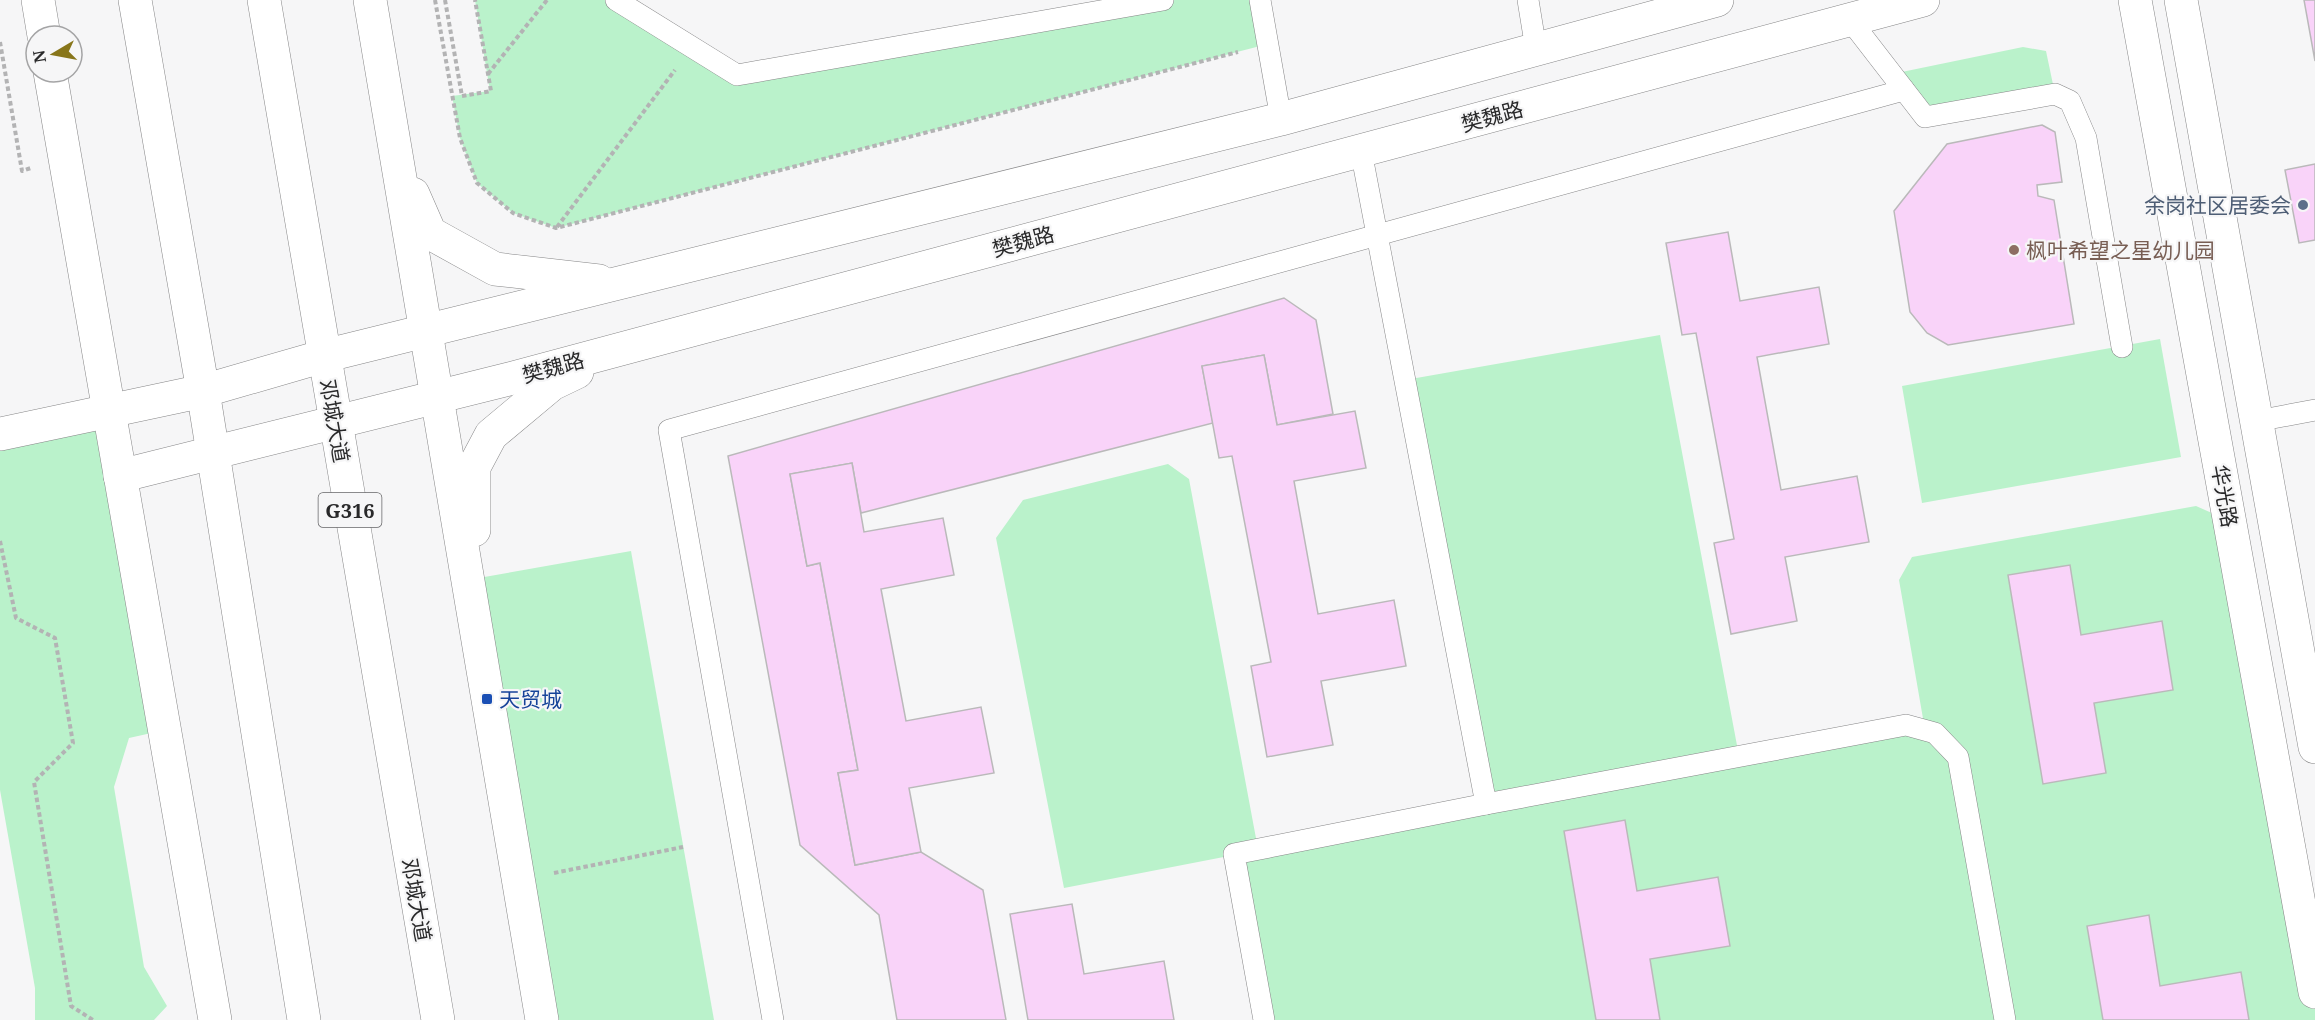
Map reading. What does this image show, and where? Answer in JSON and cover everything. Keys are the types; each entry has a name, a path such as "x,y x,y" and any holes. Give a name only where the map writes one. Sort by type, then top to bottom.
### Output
{"main road":[{"path":"38,0 42,24"},
{"path":"135,0 202,391 304,1020"},
{"name":"邓城大道","path":"264,0 438,1020"},
{"path":"370,0 542,1020"},
{"path":"0,434 202,391 324,356 1281,120 1717,0"},
{"name":"樊魏路","path":"120,476 627,348 1923,0"},
{"path":"2181,0 2315,747"},
{"name":"华光路","path":"2132,5 2315,992"},
{"path":"52,84 215,1020"},
{"path":"395,155 430,233 495,269 621,284"},
{"path":"473,616 474,467 491,435 552,384 627,348"}],"lane":[{"path":"616,0 737,75 1163,0"},
{"path":"1260,0 1281,120"},
{"path":"1528,0 1536,48"},
{"path":"1850,20 1925,117 2055,94 2070,101 2086,138 2122,347"},
{"path":"774,1020 669,430 1904,90"},
{"path":"1361,151 1486,804"},
{"path":"2257,421 2315,410"},
{"path":"1264,1020 1234,854 1906,725 1935,733 1958,757 2005,1020"}],"path":[{"path":"435,0 460,138 477,183 513,213 556,228 1268,44"},
{"path":"445,0 462,96 490,91 475,0"},
{"path":"488,74 547,0"},
{"path":"556,228 692,47"},
{"path":"0,541 16,618 55,638 73,743 34,782 71,1006 93,1020"},
{"path":"518,880 684,847"}],"green space":[{"path":"475,0 616,0 737,75 1163,0 1260,0 1268,44 556,228 513,213 477,183 460,138 452,96 490,91"},
{"path":"2023,47 2046,51 2055,94 1925,117 1892,74"},
{"path":"1660,335 1739,756 1925,730 1899,580 1912,557 2196,506 2230,521 2315,992 2315,1020 1264,1020 1234,855 1064,888 996,538 1023,500 1168,464 1189,479 1258,849 1486,804 1405,380"},
{"path":"2160,339 2181,457 1922,503 1902,386"},
{"path":"109,411 165,730 129,738 114,787 144,967 167,1006 154,1020 35,1020 35,988 0,790 0,434"},
{"path":"631,551 714,1020 542,1020 473,579"}],"building":[{"path":"2304,0 2315,0 2315,61"},
{"path":"2042,125 2055,132 2062,182 2037,185 2038,196 2054,200 2074,324 1948,345 1927,333 1910,312 1894,211 1947,144"},
{"name":"余岗社区居委会","path":"2315,164 2315,240 2299,243 2285,170"},
{"path":"1728,232 1740,301 1819,287 1829,344 1757,357 1781,490 1857,476 1869,542 1785,557 1797,621 1731,634 1714,543 1734,539 1696,333 1682,335 1666,243"},
{"path":"1284,298 1316,320 1333,414 1277,425 1264,355 1202,366 1213,423 861,513 852,463 790,474 807,566 820,563 858,770 838,773 855,865 921,852 983,890 1006,1020 897,1020 879,915 800,845 728,456"},
{"path":"1264,355 1277,425 1355,411 1366,468 1294,481 1318,614 1394,600 1406,666 1321,681 1333,745 1267,757 1251,666 1271,662 1232,456 1219,458 1202,366"},
{"path":"852,463 864,532 943,518 954,575 881,589 906,721 981,707 994,773 909,788 921,852 855,865 838,773 858,770 820,563 807,566 790,474"},
{"path":"2070,565 2081,635 2162,621 2173,690 2094,703 2106,773 2043,784 2008,575"},
{"path":"1625,820 1637,891 1718,877 1730,946 1650,959 1660,1020 1596,1020 1564,831"},
{"path":"1072,904 1084,974 1164,961 1174,1020 1028,1020 1010,914"},
{"path":"2149,915 2160,986 2241,972 2249,1020 2103,1020 2087,926"}],"place":[{"name":"余岗社区居委会","path":"2303,205"},
{"name":"枫叶希望之星幼儿园","path":"2014,250"},
{"name":"天贸城","path":"487,699"}]}
